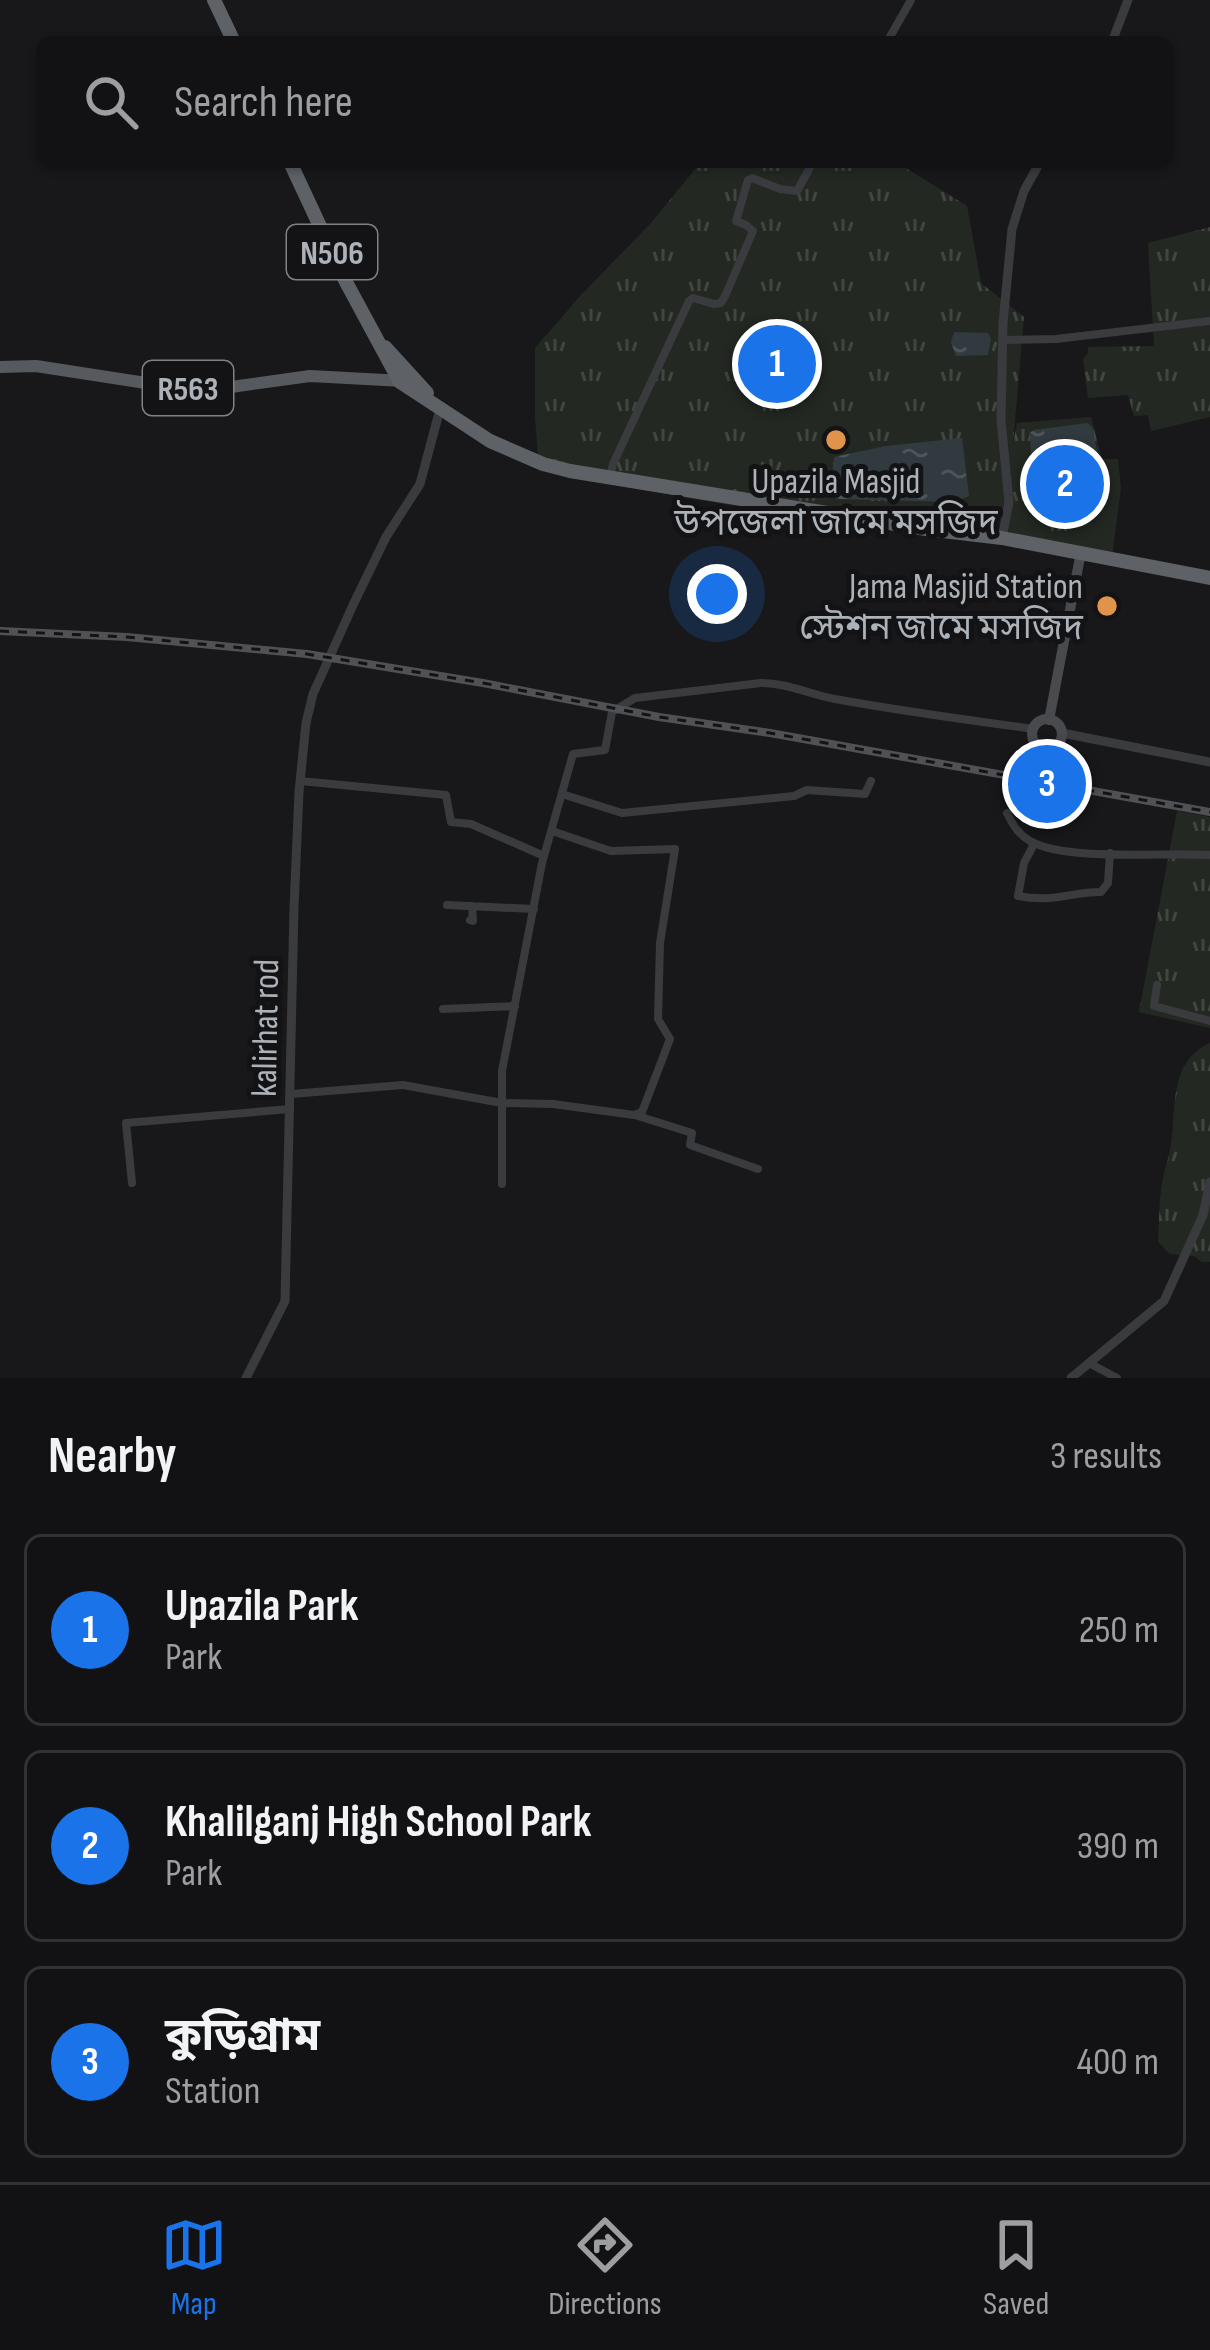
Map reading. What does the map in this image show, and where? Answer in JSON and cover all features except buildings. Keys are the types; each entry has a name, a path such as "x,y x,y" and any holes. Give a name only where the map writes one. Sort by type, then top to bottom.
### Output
{"highway":[{"path":"214,0 231,36"},
{"name":"N506","path":"293,168 346,282 402,374"},
{"path":"402,374 440,409 490,441 556,467 926,530 1001,538 1210,578"}],"main road":[{"name":"R563","path":"0,367 36,366 178,388 224,388 310,376 376,380 402,374"},
{"path":"1049,720 1081,552"},
{"path":"1049,720 1058,724 1062,733 1057,746 1043,748 1035,743 1034,729 1049,720"}],"street":[{"path":"890,36 911,0"},
{"path":"1114,36 1128,0"},
{"path":"610,477 689,301 722,303 752,231 736,220 748,180 797,191 810,168"},
{"path":"1001,538 1009,502 1000,420 1012,229 1037,168"},
{"path":"1004,340 1210,321"},
{"name":"kalirhat rod","path":"246,1378 285,1301 293,908 306,723 322,673 386,537 420,484 440,409"},
{"path":"502,1184 502,1071 544,856 573,754 605,750 612,712 635,698 781,683 830,698 1034,729"},
{"path":"1062,733 1210,762"},
{"path":"300,781 446,795 451,822 471,824 544,856"},
{"path":"562,794 622,813 794,796 807,790 865,794 871,782"},
{"path":"1006,813 1017,832 1034,844 1078,853 1210,855"},
{"path":"552,831 611,851 675,849 660,943 658,1019 670,1039 642,1112 634,1115"},
{"path":"1034,844 1024,862 1018,896 1031,899 1101,892 1108,883 1110,853"},
{"path":"447,905 533,909"},
{"path":"470,920 472,906"},
{"path":"1157,985 1154,1006 1210,1021"},
{"path":"442,1009 515,1006"},
{"path":"291,1094 403,1084 502,1102 634,1115 692,1133 690,1145 758,1169"},
{"path":"132,1183 126,1123 290,1109"},
{"path":"1071,1378 1164,1301 1204,1215 1210,1182"},
{"path":"1089,1363 1117,1378"}],"green space":[{"path":"696,168 906,168 967,206 981,283 1024,317 1013,443 1017,423 1091,417 1102,459 1118,459 1121,488 1112,557 1008,543 1009,491 994,542 766,511 539,469 535,348"},
{"path":"1210,227 1210,417 1151,431 1148,415 1134,416 1128,395 1088,398 1083,359 1088,347 1154,346 1148,243"},
{"path":"1177,811 1210,817 1210,1028 1139,1012"},
{"path":"1210,1043 1210,1262 1202,1262 1194,1256 1170,1254 1158,1242 1177,1087 1187,1062"}],"water":[{"path":"954,332 988,333 988,355 956,356 951,342"},
{"path":"1087,423 1099,459 1055,463 1031,456 1030,433 1034,430"},
{"path":"962,438 969,496 955,502 836,499 834,457"}],"railway":[{"path":"0,631 307,654 1210,812"}],"place":[{"name":"Upazila Park","path":"777,364"},
{"name":"Upazila Masjid উপজেলা জামে মসজিদ","path":"836,440"},
{"name":"Khalilganj High School Park","path":"1065,484"},
{"name":"Jama Masjid Station স্টেশন জামে মসজিদ","path":"1107,606"},
{"name":"কুড়িগ্রাম","path":"1047,784"}]}
